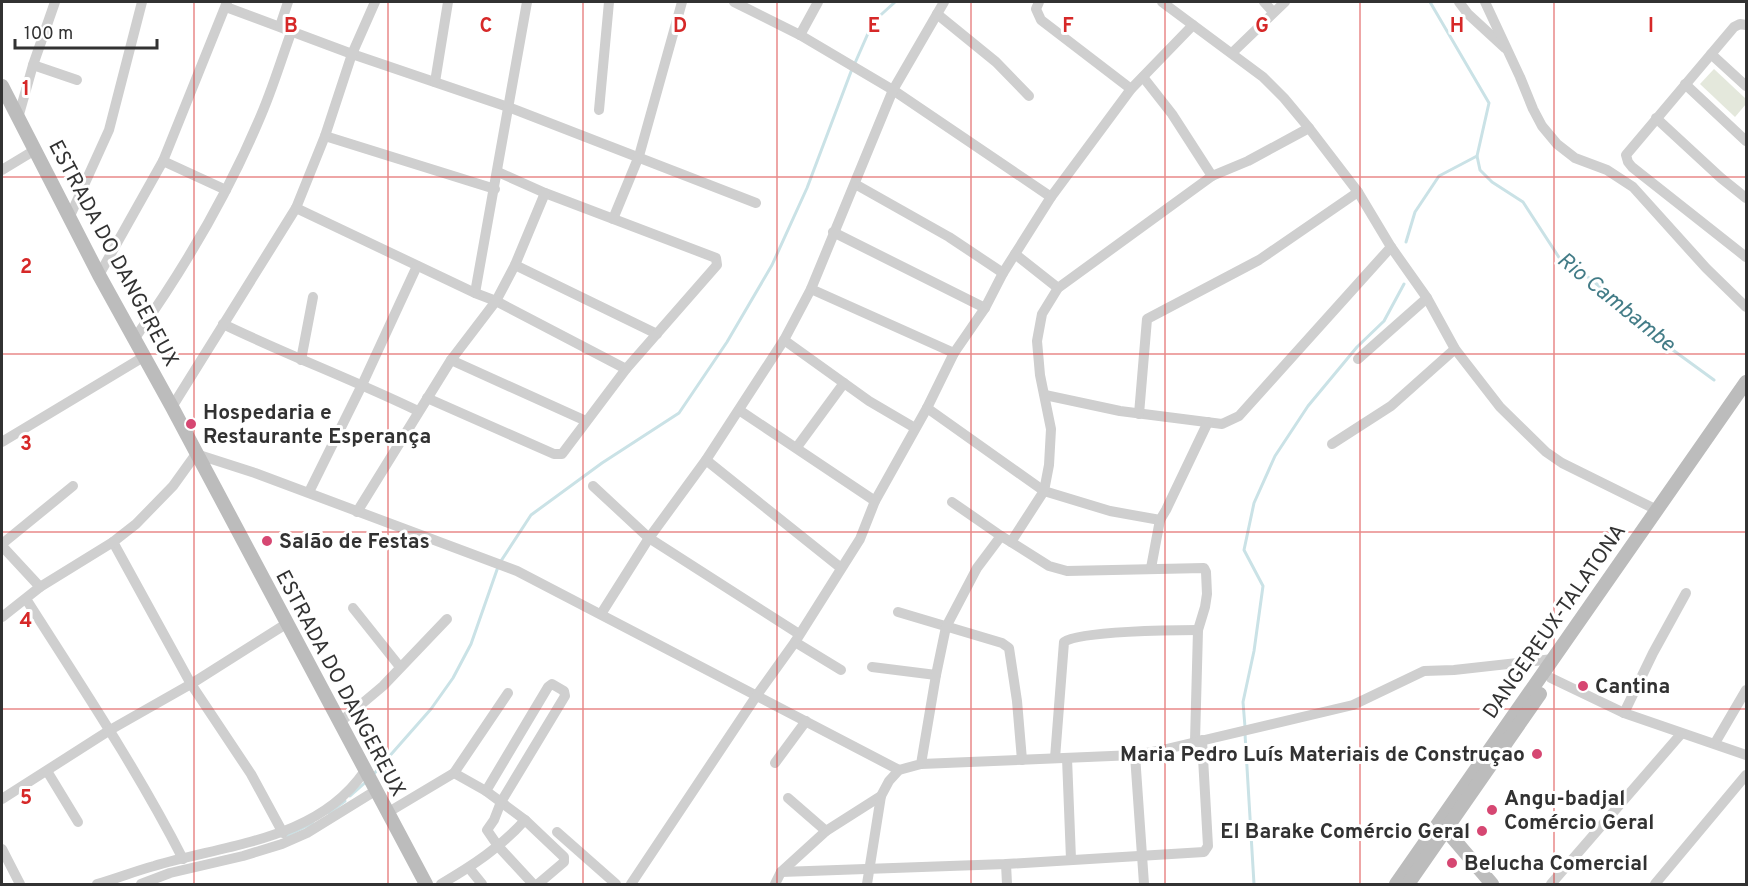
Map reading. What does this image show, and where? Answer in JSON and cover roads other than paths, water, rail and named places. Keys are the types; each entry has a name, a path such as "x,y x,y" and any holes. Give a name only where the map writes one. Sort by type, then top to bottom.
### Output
{"main road":[{"name":"ESTRADA DO DANGEREUX","path":"3,92 426,885"},
{"name":"DANGEREUX-TALATONA","path":"1408,885 1721,425 1746,381"},
{"name":"DANGEREUX-TALATONA","path":"1396,885 1657,510 1721,425 1746,397"},
{"path":"1446,830 1492,885"}],"street":[{"path":"18,118 33,65 55,2"},
{"path":"70,216 109,130 142,2"},
{"path":"280,26 288,2"},
{"path":"172,407 296,208 325,136 352,54 375,2"},
{"path":"435,82 448,2"},
{"path":"475,293 527,2"},
{"path":"599,110 609,2"},
{"path":"613,219 639,156 682,2"},
{"path":"734,2 800,35 893,90 1051,197"},
{"path":"800,35 818,2"},
{"path":"601,614 649,538 706,460 784,340 811,289 893,90 944,2"},
{"path":"1039,2 1036,9 1041,20 1131,89"},
{"path":"1162,2 1263,77 1309,128 1358,192 1391,247 1427,298 1455,349 1500,407 1546,452 1562,463 1657,510"},
{"path":"1263,2 1273,12"},
{"path":"1232,53 1285,2"},
{"path":"1459,2 1493,39 1508,49"},
{"path":"1485,2 1533,109 1542,126 1557,144 1575,158 1607,170 1633,188 1706,268 1746,307"},
{"path":"99,275 163,161 227,4 352,54 508,107 639,156 756,203"},
{"path":"937,14 996,62 1029,96"},
{"path":"1746,25 1740,24 1734,27 1626,155 1628,162 1746,257"},
{"path":"632,885 797,638 860,539 875,501 927,408 954,353 985,308 1003,273 1051,197 1131,89 1192,25"},
{"path":"135,338 196,247 226,190 260,119 292,30"},
{"path":"1711,54 1746,86"},
{"path":"33,65 77,80"},
{"path":"1143,77 1172,114 1212,176"},
{"path":"1685,84 1746,141"},
{"path":"1656,118 1746,198"},
{"path":"921,764 946,627 977,568 1006,539 1044,491 1049,465 1051,429 1037,341 1042,314 1058,288 1212,176 1248,161 1309,128"},
{"path":"325,136 495,189"},
{"path":"2,170 35,150"},
{"path":"163,161 226,190"},
{"path":"427,398 558,456 562,454 626,369 717,265 716,258 545,193 498,172"},
{"path":"855,184 949,237 1003,273"},
{"path":"1139,414 1148,319 1259,260 1358,192"},
{"path":"357,512 451,360 496,301 515,265 545,193"},
{"path":"296,208 496,301 626,369"},
{"path":"833,232 985,308"},
{"path":"1045,395 1139,414 1222,424 1239,416 1391,247"},
{"path":"1015,254 1058,288"},
{"path":"515,265 657,334"},
{"path":"309,492 417,266"},
{"path":"811,289 954,353"},
{"path":"301,360 313,297"},
{"path":"1358,359 1427,298"},
{"path":"223,324 418,411"},
{"path":"784,340 869,401 915,428"},
{"path":"1332,444 1391,406 1455,349"},
{"path":"2,442 145,356"},
{"path":"451,360 586,422"},
{"path":"797,447 844,383"},
{"path":"927,408 1044,491 1110,511 1160,520"},
{"path":"739,410 875,501"},
{"path":"1151,568 1160,520 1167,510 1208,422"},
{"path":"2,617 40,587 113,542 136,524 173,486 196,454 309,492 518,571 899,770"},
{"path":"706,460 841,568"},
{"path":"40,587 2,545 73,486"},
{"path":"593,486 649,538 841,670"},
{"path":"781,872 1006,864 1207,850 1198,741 1198,630 1205,607 1206,572 1204,568 1067,571 1049,566 952,502"},
{"path":"113,542 190,684 250,774 284,833"},
{"path":"1624,713 1686,593"},
{"path":"26,599 110,730 161,817 183,860"},
{"path":"353,608 400,667"},
{"path":"898,612 1002,643 1009,648 1017,701 1022,760"},
{"path":"339,723 375,693 447,619"},
{"path":"2,799 110,730 190,684 286,624"},
{"path":"1055,758 1064,642 1074,637 1096,635 1198,630"},
{"path":"867,885 881,796 889,781 899,770 921,764 1134,755 1353,705 1424,671 1553,659"},
{"path":"872,667 936,675"},
{"path":"1551,678 1624,713 1746,755"},
{"path":"486,791 548,687 552,684 564,691 565,696 501,802 487,830 498,846 533,885"},
{"path":"1715,743 1746,690"},
{"path":"387,813 454,773 508,693"},
{"path":"775,763 806,721"},
{"path":"1551,885 1681,734"},
{"path":"1134,755 1143,885"},
{"path":"1067,758 1071,859"},
{"path":"47,771 78,822"},
{"path":"454,773 486,791 525,820 564,857 564,862 538,885"},
{"path":"1654,885 1746,775"},
{"path":"97,885 154,866 284,833 336,803 352,789 369,780"},
{"path":"141,885 169,879 282,844 307,833 369,780"},
{"path":"775,885 781,872 826,831 881,796"},
{"path":"788,798 826,831"},
{"path":"441,885 498,846 525,820"},
{"path":"557,832 616,885"},
{"path":"2,849 20,885"},
{"path":"1006,864 1007,885"},
{"path":"469,868 482,885"}],"waterway":[{"path":"855,63 873,22 895,2"},
{"name":"Rio Cambambe","path":"1430,2 1489,103 1477,156 1480,170 1492,182 1523,202 1562,262 1591,279 1666,345 1714,380"},
{"path":"372,776 431,709 453,678 471,644 499,564 531,515 602,463 679,413 727,342 772,265 807,188 852,69"},
{"path":"1406,242 1415,212 1439,176 1477,156"},
{"path":"1245,727 1243,702 1254,651 1263,586 1244,550 1254,503 1275,456 1308,406 1357,347 1384,321 1404,284"},
{"path":"1245,734 1254,884"},
{"path":"350,796 367,781"},
{"path":"329,813 345,801"},
{"path":"284,837 313,823"}],"place":[{"name":"Hospedaria e Restaurante Esperança","path":"191,424"},
{"name":"Salão de Festas","path":"267,541"},
{"name":"Cantina","path":"1583,686"},
{"name":"Maria Pedro Luís Materiais de Construçao","path":"1537,754"},
{"name":"Angu-badjal Comércio Geral","path":"1492,810"},
{"name":"El Barake Comércio Geral","path":"1482,831"},
{"name":"Belucha Comercial","path":"1452,863"}]}
